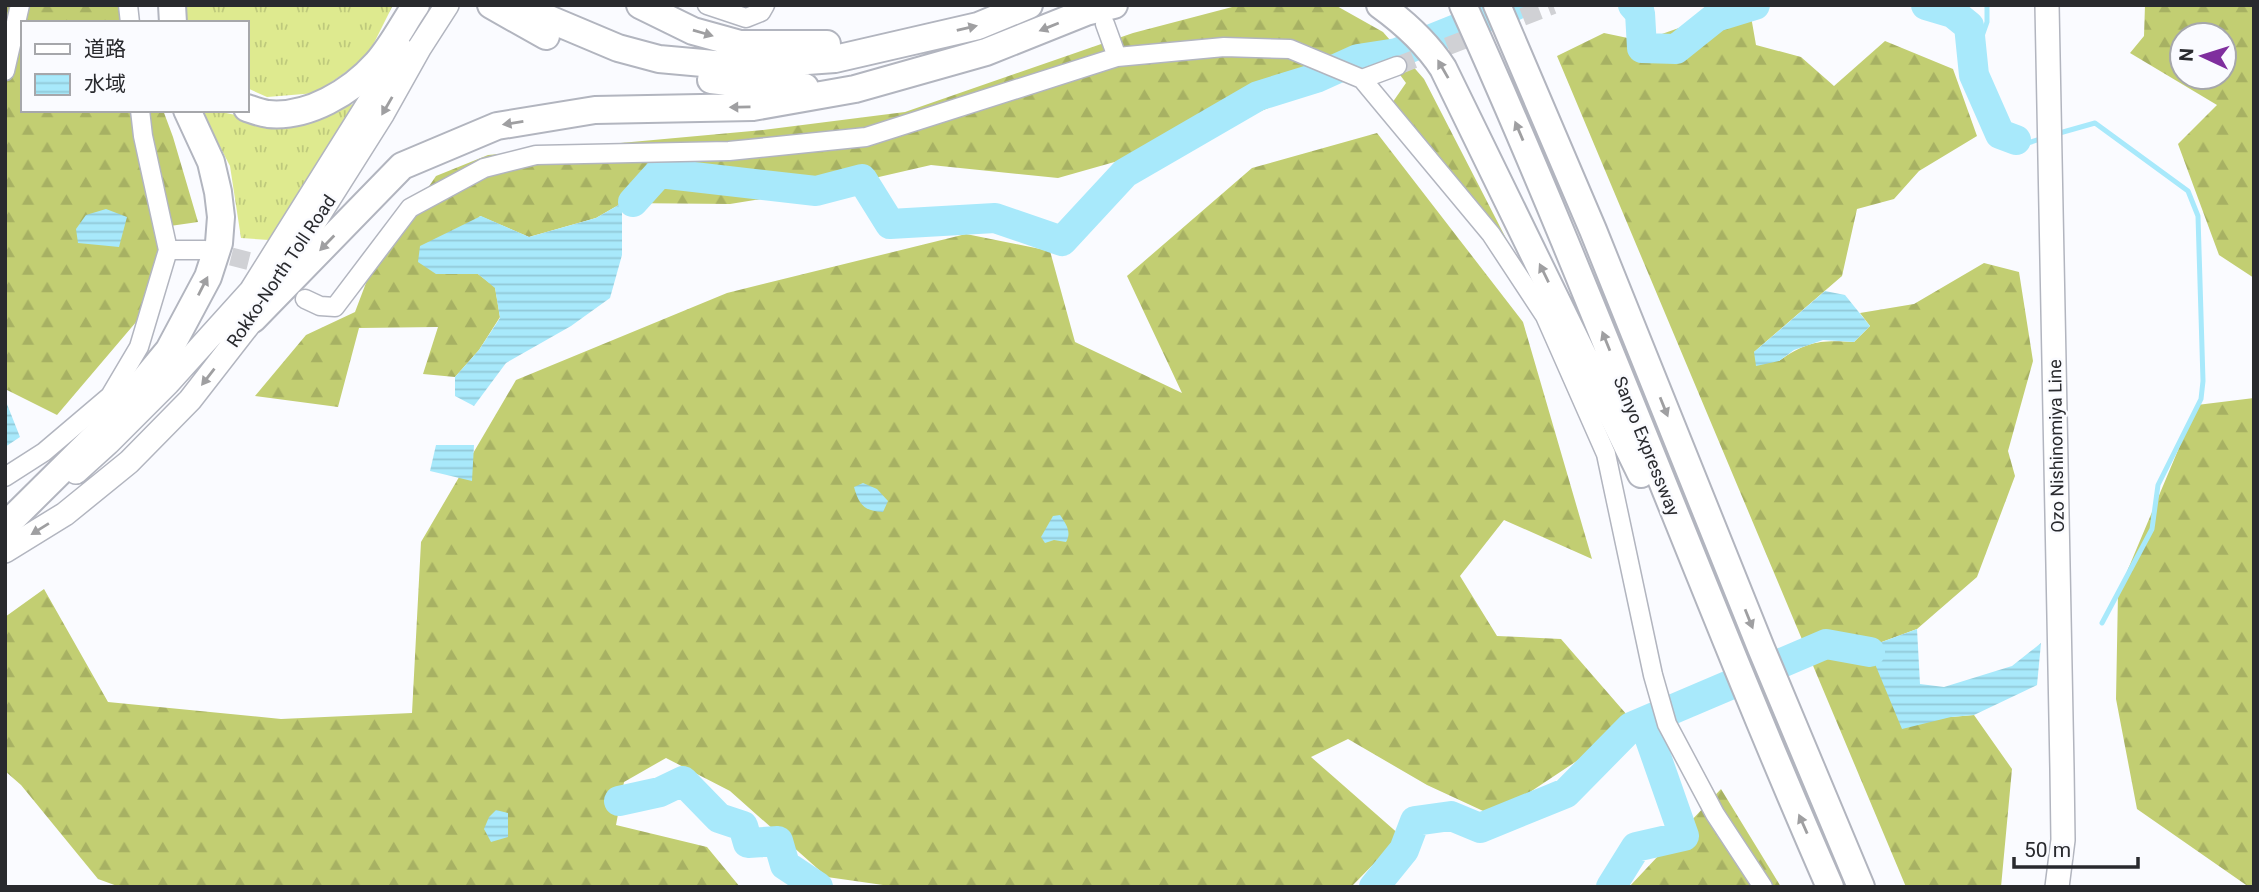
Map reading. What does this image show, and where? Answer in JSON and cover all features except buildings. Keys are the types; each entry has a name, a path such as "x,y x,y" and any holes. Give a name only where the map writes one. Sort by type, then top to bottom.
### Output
{"highway":[{"path":"248,108 268,114 296,111 324,103 348,89 377,63 416,5"},
{"path":"491,5 568,46 664,75 755,85 855,89"},
{"path":"527,5 542,16 618,48 659,59 736,66 835,59 978,26 1029,5"},
{"path":"640,5 693,31 740,44 903,43"},
{"path":"1380,5 1430,48 1443,68 1631,452 1762,732"},
{"name":"Sanyo Expressway","path":"1463,5 1560,230 1762,732 1830,887"},
{"name":"Sanyo Expressway","path":"1496,5 1593,230 1761,648 1861,887"},
{"path":"1516,5 1593,230"},
{"path":"253,319 402,166 497,126 595,110 753,107 855,89 986,52 1101,12"},
{"path":"5,527 108,424 169,350 208,277 219,243 221,217 218,192 211,162 188,112"}],"main road":[{"name":"Rokko-North Toll Road","path":"5,527 54,492 108,443 168,383 251,291 429,5"},
{"name":"Rokko-North Toll Road","path":"5,551 65,514 129,462 190,400 253,319 383,113 447,5"},
{"name":"Ozo Nishinomiya Line","path":"2047,5 2063,781 2063,840 2057,887"}],"street":[{"path":"5,71 20,5"},
{"path":"707,5 746,18 761,12 765,5"},
{"path":"1101,12 1117,57"},
{"path":"305,299 320,306 335,307 410,208 484,168 536,155 729,151 866,137 1117,57 1223,47 1290,49 1362,79 1491,234 1545,316 1606,454 1653,675 1667,724 1715,814 1763,887"},
{"path":"1362,79 1397,66"},
{"path":"5,478 44,452 110,396 139,347 168,250 140,112"},
{"path":"168,250 205,250"}],"green space":[{"path":"5,5 123,5 129,21 21,21 21,112 164,112 198,222 170,226 165,288 57,415 5,389"},
{"path":"182,5 393,5 367,57 316,93 267,97 248,88 248,21 186,21"},
{"path":"1335,5 1383,32 1424,79 1513,252 1390,106 1406,83 1378,45 1308,66 1310,91 1185,142 1058,178 931,165 831,188 730,204 622,203 596,218 529,237 480,216 436,274 478,274 495,287 500,317 479,350 455,377 423,374 438,327 359,328 338,407 255,396 306,335 355,312 369,275 436,176 488,155 763,130 905,112 1133,33 1236,6"},
{"path":"1749,5 1756,45 1801,57 1834,86 1885,41 1953,69 1977,136 1919,171 1894,199 1857,209 1842,276 1754,352 1779,361 1798,349 1815,343 1854,342 1870,326 1860,313 1914,304 1984,263 2019,272 2033,361 2008,451 2015,476 1977,577 1917,629 1879,643 1951,717 1974,715 2012,769 2001,887 1906,887 1557,56 1604,33 1642,41"},
{"path":"2145,5 2254,5 2254,278 2219,255 2178,144 2217,105 2194,91 2238,91 2238,21 2168,21 2168,76 2130,53 2144,36"},
{"path":"356,103 269,240 241,238 230,166 202,112 225,112 269,122 300,121"},
{"path":"1377,133 1523,322 1592,559 1504,520 1460,576 1497,636 1561,639 1634,723 1494,816 1427,785 1348,739 1311,757 1401,836 1351,887 897,887 827,877 730,791 666,758 624,782 616,825 707,847 740,887 120,887 98,879 21,785 5,771 5,617 44,589 108,702 281,719 412,713 421,542 516,380 727,293 966,234 1050,251 1075,342 1182,393 1127,276 1252,168"},
{"path":"2254,398 2254,887 2249,887 2137,809 2116,699 2118,593 2197,405"},
{"path":"1721,789 1781,887 1629,887"}],"water":[{"path":"622,203 622,255 610,298 571,326 506,363 474,406 455,396 455,377 479,350 500,318 495,288 478,274 436,274 418,262 420,246 481,216 529,237 596,218"},
{"path":"106,209 127,217 119,247 78,243 76,229 86,215"},
{"path":"1825,291 1845,295 1870,326 1854,342 1823,340 1794,350 1779,361 1756,366 1754,352"},
{"path":"5,399 20,437 5,447"},
{"path":"436,445 474,445 472,481 430,471"},
{"path":"863,483 877,489 888,501 883,512 871,510 860,503 854,487"},
{"path":"1060,515 1068,531 1066,542 1054,540 1045,543 1041,537 1053,516"},
{"path":"1917,629 1920,684 1944,687 2012,666 2041,643 2037,685 1974,715 1951,717 1902,729 1870,652 1879,643"},
{"path":"496,810 508,813 508,837 491,842 484,829 489,817"}],"waterway":[{"path":"633,202 659,173 816,191 862,179 890,224 995,218 1062,241 1125,173 1258,96 1316,78 1358,59 1397,53 1516,5"},
{"path":"1633,5 1640,13 1642,48 1676,49 1716,17 1755,5"},
{"path":"1926,5 1953,13 1969,26 1974,75 2000,134 2016,140"},
{"path":"1987,5 1987,22 1980,42 1983,67 2009,131 2016,140 2025,144 2043,138"},
{"path":"2056,134 2095,123 2188,191 2198,216 2203,381 2201,399 2158,485 2152,529 2102,623"},
{"path":"1374,887 1404,850 1415,821 1451,816 1480,828 1566,793 1631,727 1826,644 1870,652"},
{"path":"1611,887 1636,847 1684,836 1644,722"},
{"path":"619,801 660,792 683,781 719,818 743,826 748,843 778,841 785,865 818,887"}],"tunnel":[{"path":"1397,66 1553,5"},
{"path":"205,250 253,262 273,276"}]}
